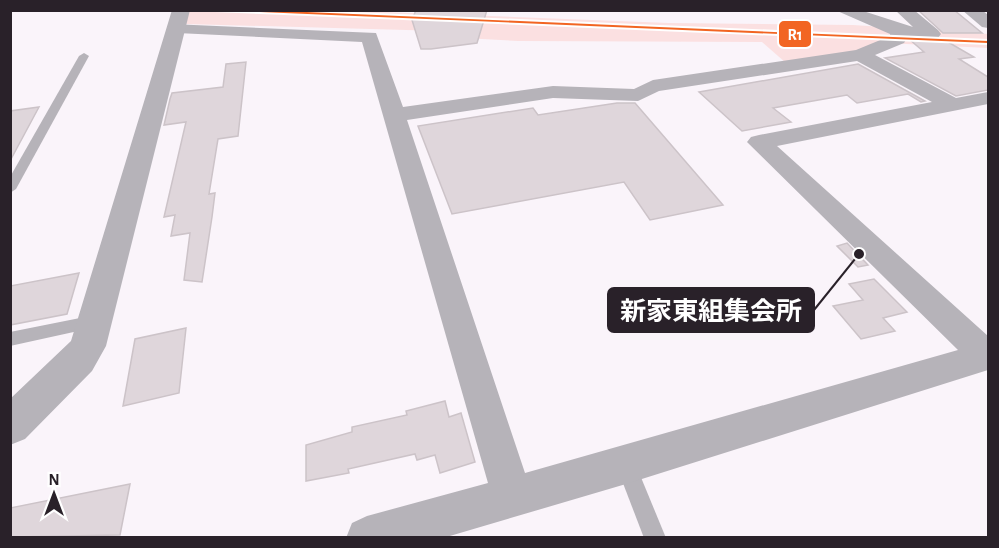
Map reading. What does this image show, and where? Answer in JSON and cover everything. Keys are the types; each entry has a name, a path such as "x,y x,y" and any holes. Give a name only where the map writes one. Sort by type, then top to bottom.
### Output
{"street":[{"path":"843,10 900,31 932,34 903,10"},
{"path":"970,10 988,23"},
{"path":"10,426 79,360 88,346 179,19 370,36 512,496"},
{"path":"394,115 553,92 638,95 653,86 860,55 898,39 900,31"},
{"path":"860,55 953,105"},
{"path":"988,98 759,141 988,356"},
{"path":"367,537 626,465 988,356"}],"lane":[{"path":"10,189 84,56"},
{"path":"10,339 95,321"},
{"path":"626,465 655,537"}],"shaded area":[{"path":"334,10 669,23 853,25 988,34 988,48 886,43 860,55 786,63 762,42 518,41 445,37 442,31 186,24 189,11"}],"building":[{"path":"416,10 487,10 477,43 421,49 412,20"},
{"path":"918,10 954,10 982,33 943,33"},
{"path":"941,38 974,57 959,59 988,77 988,90 956,96 885,58 924,52 909,39"},
{"path":"246,62 238,136 218,139 209,194 215,193 202,282 184,280 190,233 171,236 175,215 164,217 186,122 164,125 170,99 172,93 223,87 226,64"},
{"path":"858,64 925,101 921,102 908,94 857,103 847,95 773,108 791,122 742,131 699,92"},
{"path":"617,103 635,103 723,205 650,220 624,182 452,214 418,126 533,108 538,115"},
{"path":"39,107 10,161 10,111"},
{"path":"847,243 868,265 858,267 837,246"},
{"path":"79,273 67,314 10,325 10,286"},
{"path":"874,279 907,312 883,318 895,331 861,339 833,306 863,300 849,284"},
{"path":"186,328 179,393 123,406 135,339"},
{"path":"445,401 449,417 461,413 475,462 440,473 435,455 417,460 415,454 348,469 349,473 306,481 306,445 352,432 352,427 407,415 406,411"},
{"path":"130,484 120,535 10,537 10,508"}],"transit line":[{"name":"R1","path":"217,10 988,42"}],"place":[{"name":"新家東組集会所","path":"859,254"}]}
